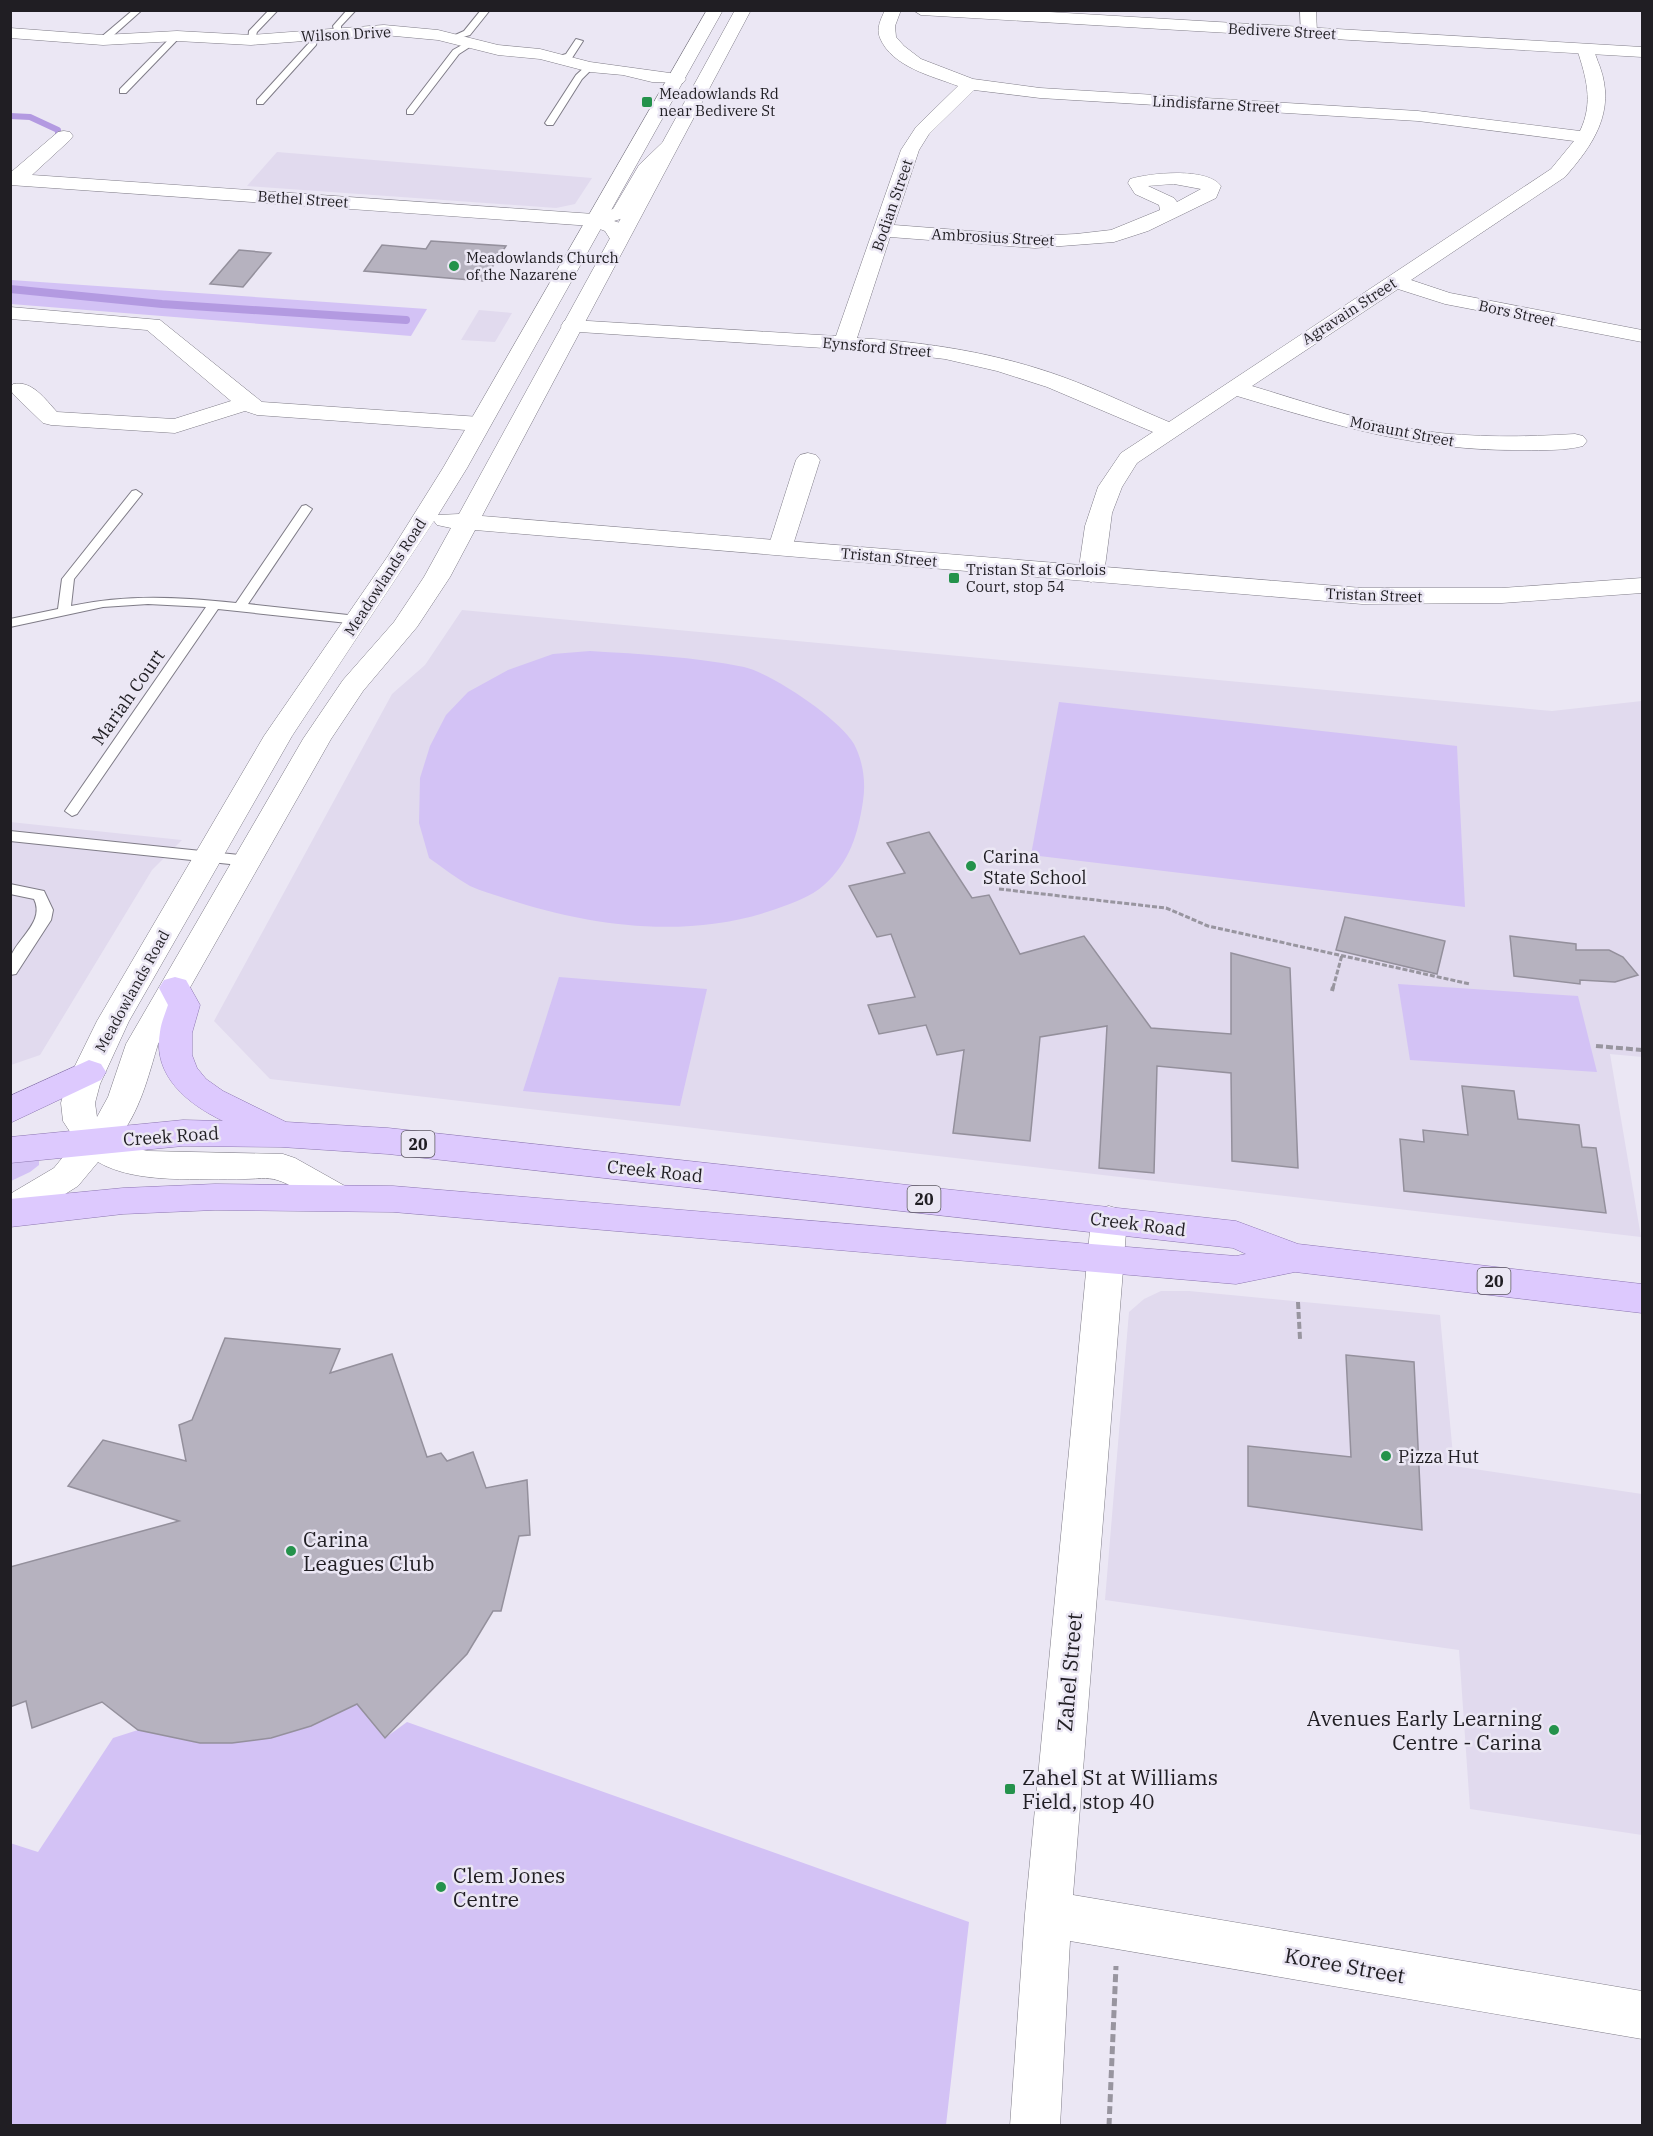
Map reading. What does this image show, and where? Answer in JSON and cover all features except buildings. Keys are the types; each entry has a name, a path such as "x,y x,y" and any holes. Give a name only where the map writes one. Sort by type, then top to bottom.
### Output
{"main road":[{"path":"175,988 184,1005 174,1029 175,1057 180,1071 190,1084 208,1098 281,1134"},
{"path":"10,1111 89,1072"},
{"name":"Creek Road","path":"10,1150 183,1133 281,1134 450,1147 1108,1239 1236,1270 1295,1258 1642,1299"},
{"name":"Creek Road","path":"10,1212 170,1199 267,1197 446,1202 1108,1239"}],"street":[{"name":"Meadowlands Road","path":"340,1199 283,1167 134,1163 112,1154 96,1142 80,1121 78,1103 89,1072 113,1021 278,736 357,620 480,424 715,10"},
{"name":"Meadowlands Road","path":"10,1212 66,1177 119,1111 142,1044 336,709 418,606 437,577 743,10"},
{"name":"Lindisfarne Street","path":"893,10 887,26 888,37 898,50 915,63 970,84 1040,93 1418,116 1587,137"},
{"name":"Bedivere Street","path":"921,10 1642,52"},
{"path":"1308,10 1310,33"},
{"name":"Wilson Drive","path":"10,33 103,40 177,36 251,39 384,30 464,40 498,50 540,54 590,67 677,79"},
{"name":"Agravain Street","path":"1091,574 1096,519 1110,484 1130,458 1558,173 1576,154 1594,122 1598,104 1597,88 1585,49"},
{"name":"Bodian Street","path":"844,344 910,150 922,131 970,84"},
{"path":"13,179 64,136"},
{"path":"595,220 620,213 646,169 669,146"},
{"name":"Bethel Street","path":"13,179 595,220"},
{"name":"Ambrosius Street","path":"883,230 1035,242 1077,240 1114,236 1171,213"},
{"path":"595,220 613,226 619,238"},
{"name":"Bors Street","path":"1395,281 1445,298 1642,336"},
{"path":"10,313 153,324 247,403 257,408 480,424"},
{"name":"Eynsford Street","path":"572,326 945,353 1003,366 1056,382 1169,430"},
{"name":"Moraunt Street","path":"1234,388 1378,429 1422,438 1474,444 1575,441"},
{"path":"21,389 51,418 175,426 247,403"},
{"path":"780,548 808,460"},
{"name":"Tristan Street","path":"423,518 1362,596 1471,598 1642,586"},
{"name":"Zahel Street","path":"1035,2126 1048,1914 1108,1239"},
{"name":"Koree Street","path":"1048,1914 1642,2015"}],"lane":[{"path":"103,40 138,10"},
{"path":"251,39 253,31 274,10"},
{"path":"338,33 337,26 352,10"},
{"path":"410,112 486,10"},
{"path":"260,102 314,44 314,34"},
{"path":"123,91 177,36"},
{"path":"559,59 569,56 579,41"},
{"path":"550,123 579,77 590,67"},
{"path":"63,611 68,579 136,494"},
{"path":"240,607 306,509"},
{"path":"10,622 103,603 148,600 215,604 357,620"},
{"name":"Mariah Court","path":"72,811 215,604"},
{"path":"10,836 249,861"},
{"path":"10,889 39,895 45,902 45,911 43,920 10,970"}],"path":[{"path":"999,889 1166,908 1208,926 1336,952 1470,984"},
{"path":"1332,991 1342,955"},
{"path":"1596,1046 1642,1050"},
{"path":"1298,1302 1300,1339"},
{"path":"1108,2126 1116,1966"}],"shaded area":[{"path":"277,152 592,178 575,204 556,208 247,186"},
{"path":"10,280 427,309 411,336 11,304"},
{"path":"479,310 512,313 495,342 461,340"},
{"name":"Carina State School","path":"462,610 1552,711 1642,701 1642,1057 1610,1054 1641,1237 270,1079 214,1021 392,694 425,665"},
{"path":"590,651 687,658 744,667 787,687 835,722 854,744 862,764 864,786 861,813 855,836 846,857 833,876 819,889 801,899 743,919 674,927 640,926 571,916 504,898 470,886 429,858 419,823 420,778 430,746 446,715 468,692 508,670 553,654"},
{"path":"1059,702 1457,746 1465,907 1031,855"},
{"path":"10,822 182,840 152,870 40,1055 11,1065"},
{"path":"559,977 707,989 680,1106 523,1091"},
{"path":"1398,984 1578,996 1597,1072 1410,1060"},
{"path":"39,1161 39,1165 30,1172 11,1181 10,1163"},
{"path":"1161,1291 1189,1291 1440,1315 1454,1466 1642,1494 1642,1835 1470,1809 1459,1650 1105,1600 1129,1312 1144,1299"},
{"name":"Clem Jones Centre","path":"357,1704 385,1738 407,1722 969,1922 946,2125 11,2125 10,1843 38,1852 113,1738 138,1730 200,1743 232,1743 271,1738 311,1726"}],"waterway":[{"path":"10,116 30,117 58,130 58,140"},
{"path":"10,289 162,304 406,320"}],"place":[{"name":"Meadowlands Rd near Bedivere St","path":"647,102"},
{"name":"Meadowlands Church of the Nazarene","path":"454,266"},
{"name":"Tristan St at Gorlois Court, stop 54","path":"954,578"},
{"name":"Carina State School","path":"971,866"},
{"name":"Pizza Hut","path":"1386,1456"},
{"name":"Carina Leagues Club","path":"291,1551"},
{"name":"Avenues Early Learning Centre - Carina","path":"1554,1730"},
{"name":"Zahel St at Williams Field, stop 40","path":"1010,1789"},
{"name":"Clem Jones Centre","path":"441,1887"}]}
